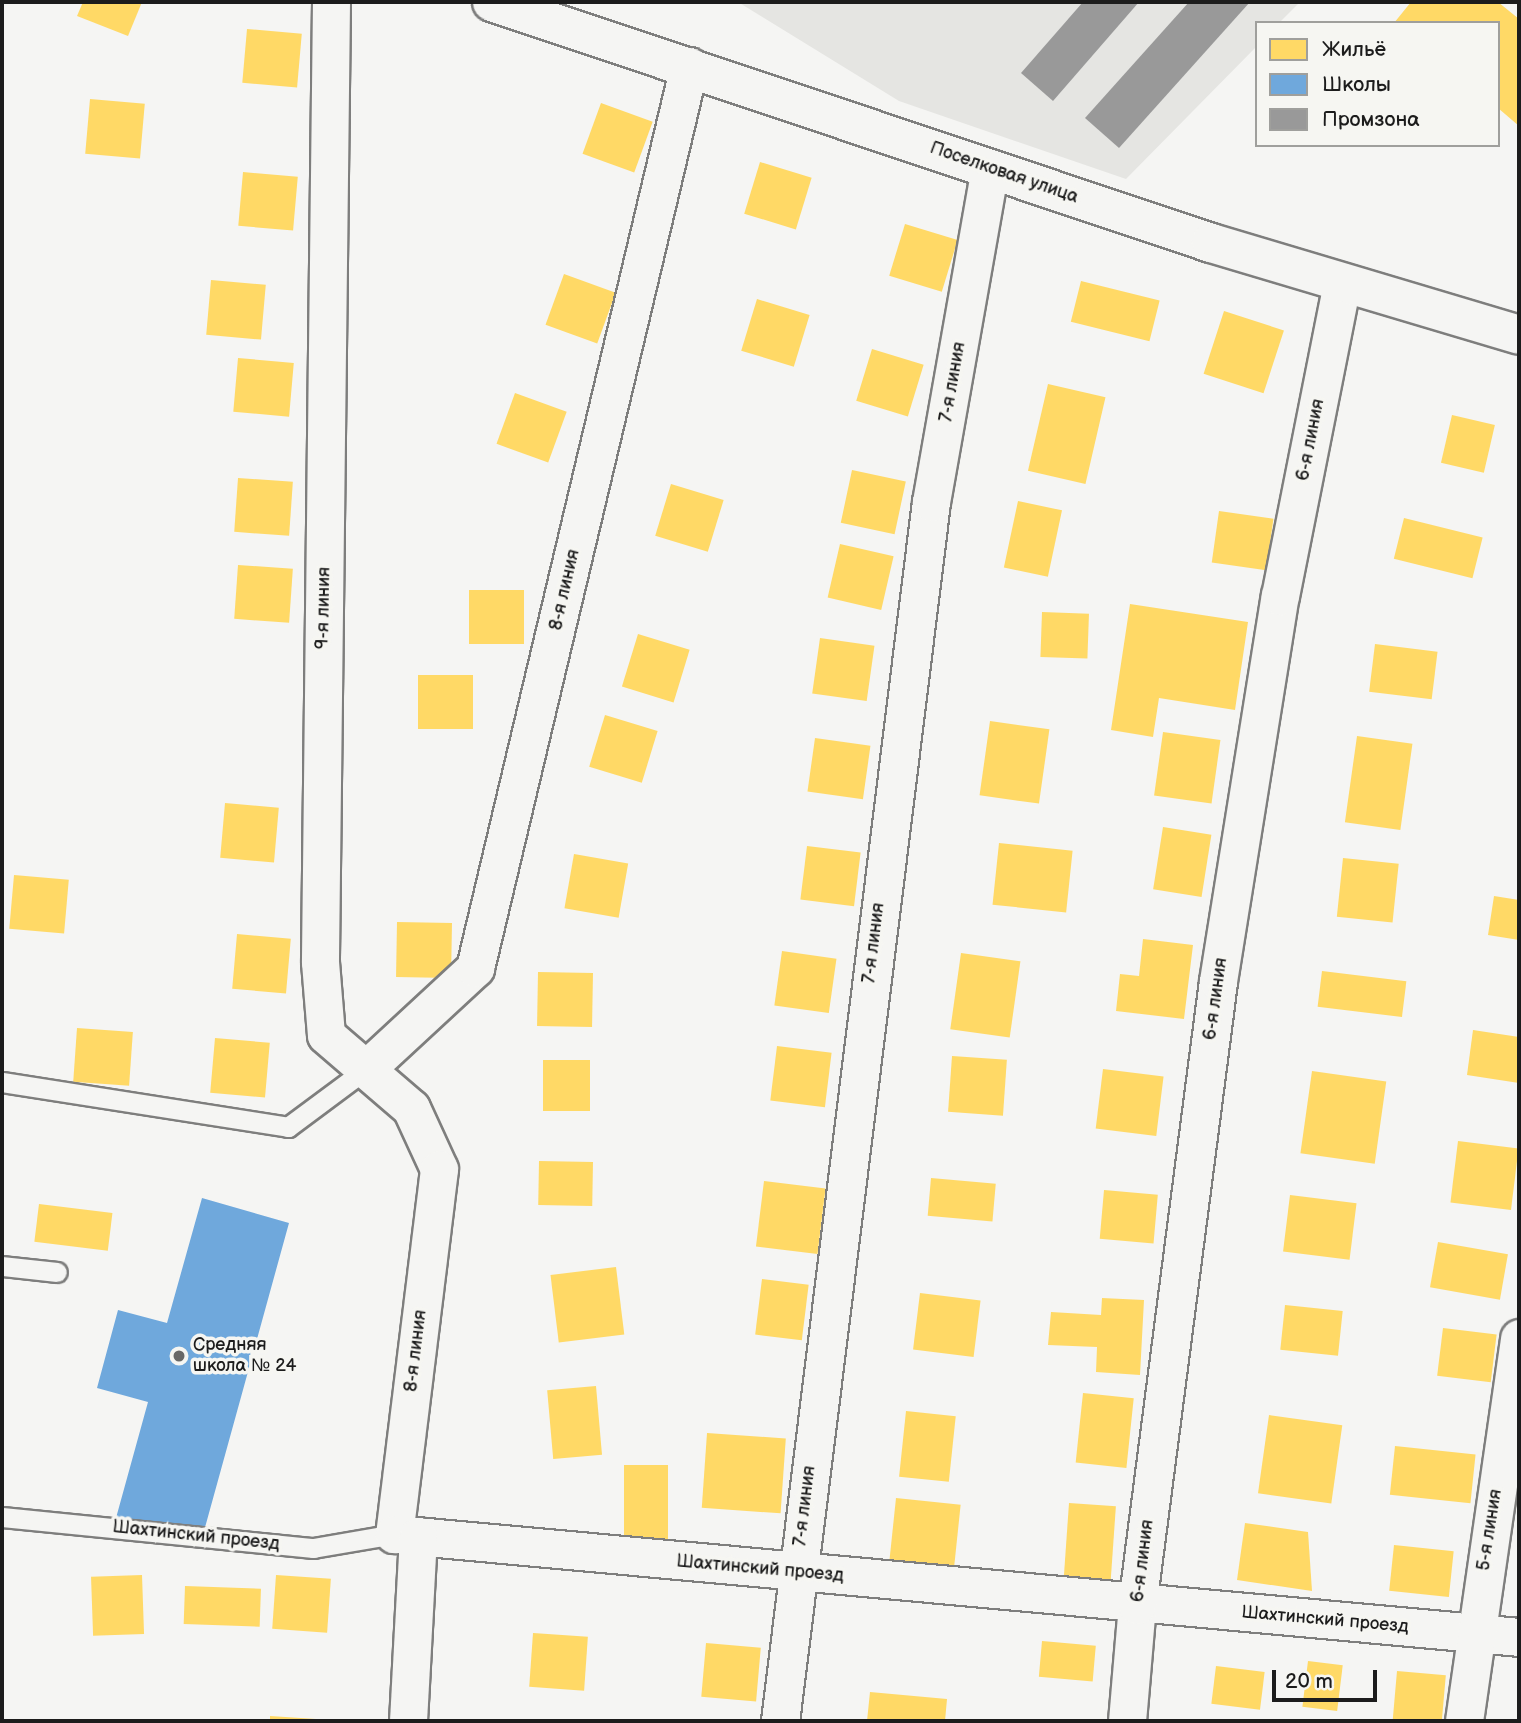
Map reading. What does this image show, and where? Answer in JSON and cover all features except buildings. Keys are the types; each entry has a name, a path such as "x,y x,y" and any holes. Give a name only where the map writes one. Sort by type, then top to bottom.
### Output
{"street":[{"name":"9-я линия","path":"331,2 320,962 326,1035 411,1108 439,1169"},
{"name":"Поселковая улица","path":"492,2 990,168 1342,282 1519,335"},
{"name":"8-я линия","path":"366,1069 475,968 689,66"},
{"name":"7-я линия","path":"780,1721 931,502 990,168"},
{"name":"6-я линия","path":"1127,1721 1137,1605 1220,967 1280,596 1342,282"},
{"name":"8-я линия","path":"408,1721 406,1535 439,1169"},
{"name":"5-я линия","path":"1464,1721 1519,1338"},
{"name":"Шахтинский проезд","path":"406,1535 1137,1605 1519,1637"}],"lane":[{"path":"2,1082 288,1127 366,1069"},
{"path":"2,1266 57,1272"},
{"name":"Шахтинский проезд","path":"2,1517 313,1548 406,1535"}],"shaded area":[{"path":"738,2 1300,2 1281,21 1255,21 1255,48 1126,179 899,101"}],"place":[{"name":"Средняя школа № 24","path":"179,1356"}]}
